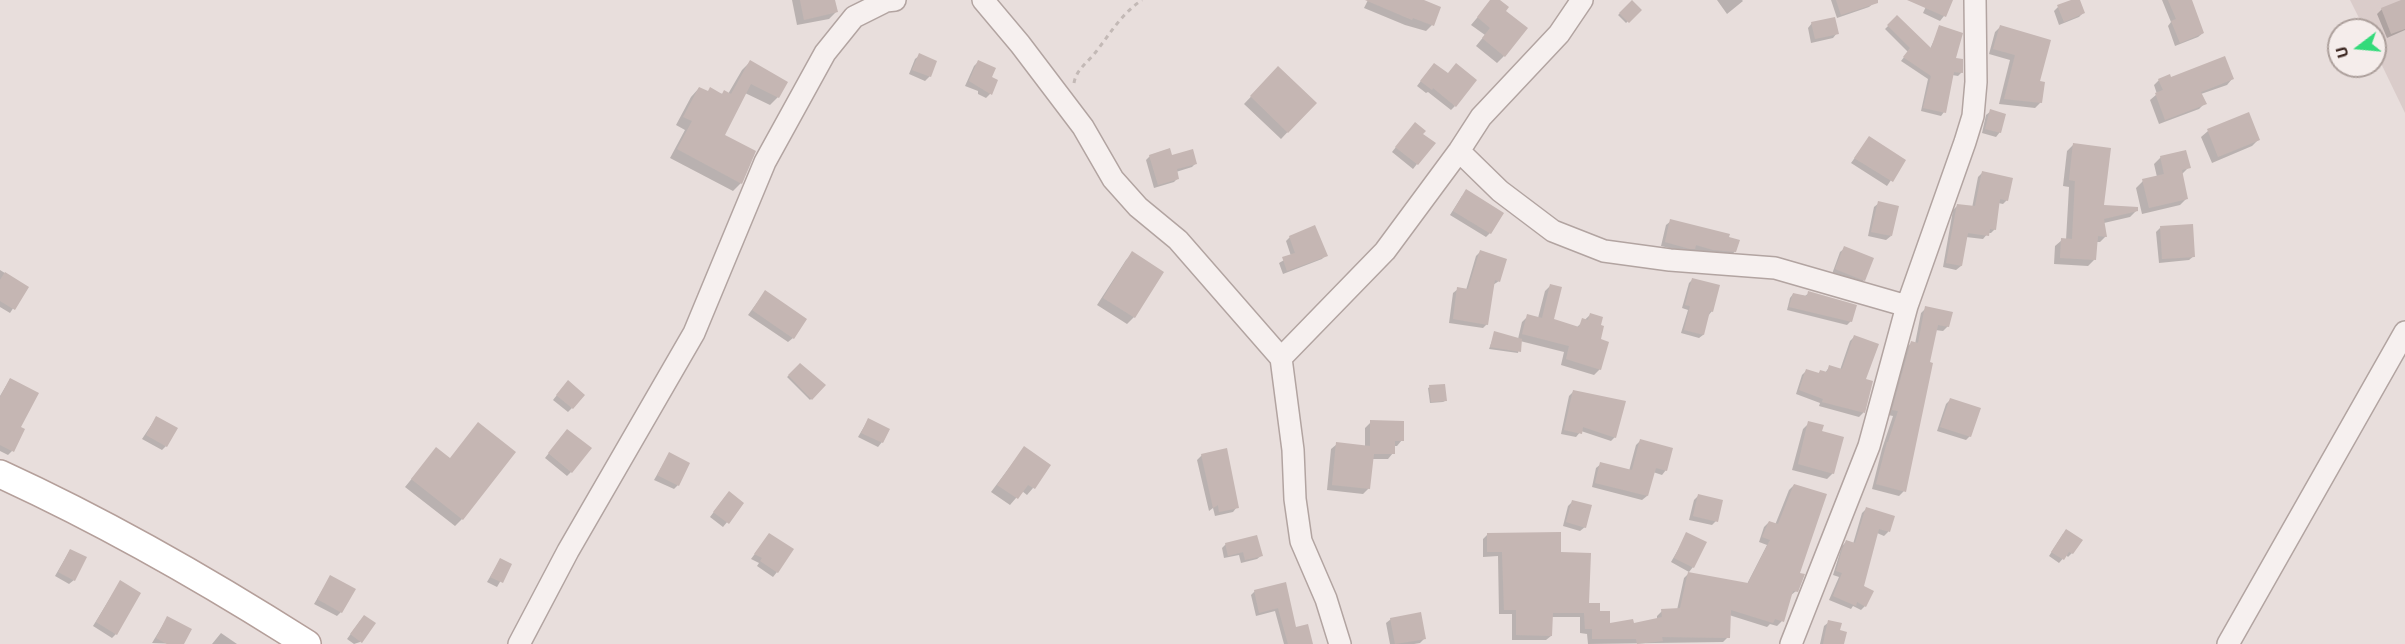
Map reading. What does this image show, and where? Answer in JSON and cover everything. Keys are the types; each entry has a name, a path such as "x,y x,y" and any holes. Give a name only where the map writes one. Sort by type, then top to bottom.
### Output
{"main road":[{"path":"0,474 113,528 254,610 307,644"}],"street":[{"path":"519,644 574,541 694,333 765,162 825,53 854,16 886,1 895,0"},
{"path":"983,0 1020,44 1083,127 1113,179 1138,207 1178,240 1281,358 1293,450 1295,499 1301,541 1326,599 1340,644"},
{"path":"1281,358 1385,250 1459,151 1481,117 1559,34 1582,0"},
{"path":"1791,644 1869,446 1907,306 1973,116 1979,1"},
{"path":"1459,151 1500,190 1554,231 1604,251 1670,260 1775,268 1907,306"},
{"path":"2228,644 2405,332"}],"path":[{"path":"1070,110 1075,75 1095,53 1113,27 1142,0"}],"shaded area":[{"path":"2350,0 2405,0 2405,113 2387,76 2387,18 2359,18"}],"building":[{"path":"800,0 835,0 838,12 804,20"},
{"path":"1365,0 1424,0 1441,7 1434,26 1413,18 1412,20"},
{"path":"1490,0 1500,0 1509,7 1506,11 1528,28 1505,57 1482,38 1490,28 1477,17"},
{"path":"1632,0 1642,10 1629,23 1619,13"},
{"path":"1836,0 1878,0 1878,3 1841,15"},
{"path":"1907,0 1953,0 1946,17"},
{"path":"2071,0 2080,0 2085,13 2064,22 2057,5"},
{"path":"2168,0 2192,0 2204,33 2180,43 2171,21 2176,19"},
{"path":"2405,0 2405,29 2391,34 2387,18 2385,18 2381,8"},
{"path":"1897,15 1931,48 1939,25 1963,33 1956,58 1963,59 1963,73 1954,72 1946,113 1923,108 1931,76 1903,57 1910,48 1887,25"},
{"path":"1835,17 1839,34 1815,39 1811,22"},
{"path":"2000,25 2051,40 2040,81 2045,82 2042,103 2004,99 2015,55 1993,49"},
{"path":"919,53 937,61 931,77 912,70"},
{"path":"2225,56 2234,79 2201,92 2207,104 2165,120 2155,93 2163,90 2158,79 2170,74 2171,77"},
{"path":"750,60 788,82 779,98 751,84 725,135 756,151 742,184 677,149 692,121 683,117 699,87 708,91 710,87 722,94 724,90 731,94"},
{"path":"978,60 996,68 992,77 998,80 992,95 969,81"},
{"path":"1434,63 1448,73 1456,63 1477,80 1456,107 1433,88 1432,90 1420,81"},
{"path":"1278,66 1317,103 1288,133 1250,96"},
{"path":"1990,109 2006,114 2001,133 1985,129"},
{"path":"2249,112 2260,140 2218,157 2207,129"},
{"path":"1415,122 1426,131 1423,134 1436,143 1418,165 1395,147"},
{"path":"1869,136 1906,160 1893,182 1854,158"},
{"path":"2073,143 2111,148 2104,205 2138,207 2138,211 2104,219 2107,237 2098,236 2096,260 2060,258 2061,238 2072,239 2075,181 2069,180"},
{"path":"1170,148 1172,155 1193,149 1197,164 1177,169 1179,179 1158,185 1149,155"},
{"path":"2186,150 2191,168 2182,170 2188,199 2149,208 2142,179 2164,174 2160,156"},
{"path":"1982,171 2013,178 2008,201 2000,199 1996,230 1990,229 1989,236 1968,233 1962,266 1946,263 1957,204 1975,206"},
{"path":"1466,189 1504,213 1491,234 1453,211"},
{"path":"1878,201 1899,206 1892,236 1871,232"},
{"path":"1670,219 1730,234 1729,237 1740,240 1736,252 1713,250 1696,245 1695,249 1690,249 1665,242"},
{"path":"2193,224 2195,257 2162,259 2160,226"},
{"path":"1315,225 1328,256 1287,271 1282,257 1295,253 1289,236"},
{"path":"1844,246 1874,258 1865,281 1835,269"},
{"path":"1480,250 1507,259 1500,282 1495,280 1488,325 1453,319 1457,287 1468,289"},
{"path":"1132,251 1164,272 1135,318 1103,298"},
{"path":"5,272 29,287 15,310 0,301 0,280"},
{"path":"1692,278 1720,285 1704,335 1684,330 1690,306 1685,305"},
{"path":"1550,284 1562,287 1554,319 1579,327 1582,318 1588,320 1590,313 1603,317 1601,325 1604,326 1601,339 1609,342 1601,370 1566,359 1569,346 1522,334 1527,314 1542,318"},
{"path":"765,290 807,319 794,339 752,310"},
{"path":"1808,291 1857,305 1852,322 1789,307 1793,293 1807,296"},
{"path":"1925,306 1953,312 1949,327 1938,325 1930,362 1933,363 1906,492 1876,484 1898,411 1892,410 1911,341 1918,343"},
{"path":"1494,331 1522,339 1521,352 1490,347"},
{"path":"1854,335 1879,344 1866,379 1873,381 1865,413 1822,402 1823,399 1799,390 1806,369 1819,373 1820,370 1827,372 1829,365 1842,369"},
{"path":"800,363 826,385 812,400 788,375"},
{"path":"10,378 39,393 21,427 25,429 14,452 0,445 0,397"},
{"path":"568,380 585,395 573,409 556,395"},
{"path":"1445,384 1447,401 1431,402 1429,385"},
{"path":"1573,390 1626,401 1616,438 1583,427 1582,434 1564,430"},
{"path":"1950,398 1981,408 1971,437 1940,427"},
{"path":"156,416 178,428 167,447 146,435"},
{"path":"868,418 890,429 883,443 861,433"},
{"path":"1370,420 1404,421 1404,441 1395,441 1395,454 1374,454 1370,489 1332,485 1336,442 1370,446"},
{"path":"1808,421 1824,425 1822,431 1844,437 1834,474 1798,464"},
{"path":"478,422 516,452 463,520 411,479 436,447 450,458"},
{"path":"567,429 592,448 572,473 548,453"},
{"path":"1640,439 1673,448 1667,471 1656,468 1648,496 1595,483 1600,462 1632,470"},
{"path":"1024,446 1051,465 1035,489 1028,485 1018,499 997,485"},
{"path":"1227,448 1239,508 1219,512 1218,505 1213,508 1201,454"},
{"path":"669,452 690,463 679,486 657,475"},
{"path":"1794,484 1827,494 1800,573 1805,574 1798,592 1793,591 1784,622 1775,619 1773,623 1731,610 1730,638 1662,637 1663,641 1637,644 1636,639 1592,639 1592,629 1585,629 1584,613 1553,613 1552,636 1516,635 1516,610 1504,610 1502,552 1487,552 1487,533 1561,532 1561,552 1591,553 1589,603 1600,603 1600,611 1610,611 1610,623 1633,619 1634,623 1662,617 1661,609 1680,608 1688,572 1748,583 1770,540 1762,537 1769,521 1778,524"},
{"path":"729,491 744,503 729,524 713,512"},
{"path":"1698,494 1723,500 1718,522 1693,516"},
{"path":"1572,500 1592,505 1586,528 1566,522"},
{"path":"1866,507 1895,516 1890,532 1879,529 1864,586 1874,591 1866,607 1857,602 1856,606 1833,596 1842,573 1836,571 1842,550 1846,540 1855,543"},
{"path":"2066,529 2083,540 2073,554 2069,552 2064,560 2051,552"},
{"path":"1686,532 1707,542 1694,568 1674,558"},
{"path":"769,533 794,549 778,573 760,561 762,558 754,554"},
{"path":"1257,535 1263,556 1245,560 1243,552 1228,556 1225,543"},
{"path":"70,549 87,557 75,581 58,572"},
{"path":"500,558 512,564 503,583 490,577"},
{"path":"330,575 356,589 342,613 317,599"},
{"path":"120,580 141,593 117,635 96,622"},
{"path":"1286,582 1296,627 1308,624 1313,644 1288,644 1278,608 1259,613 1254,590"},
{"path":"1421,612 1426,639 1395,644 1390,618"},
{"path":"364,615 376,623 362,643 350,634"},
{"path":"167,616 192,629 184,644 167,644 156,638"},
{"path":"1828,620 1842,623 1840,630 1847,632 1844,644 1823,644"}]}
